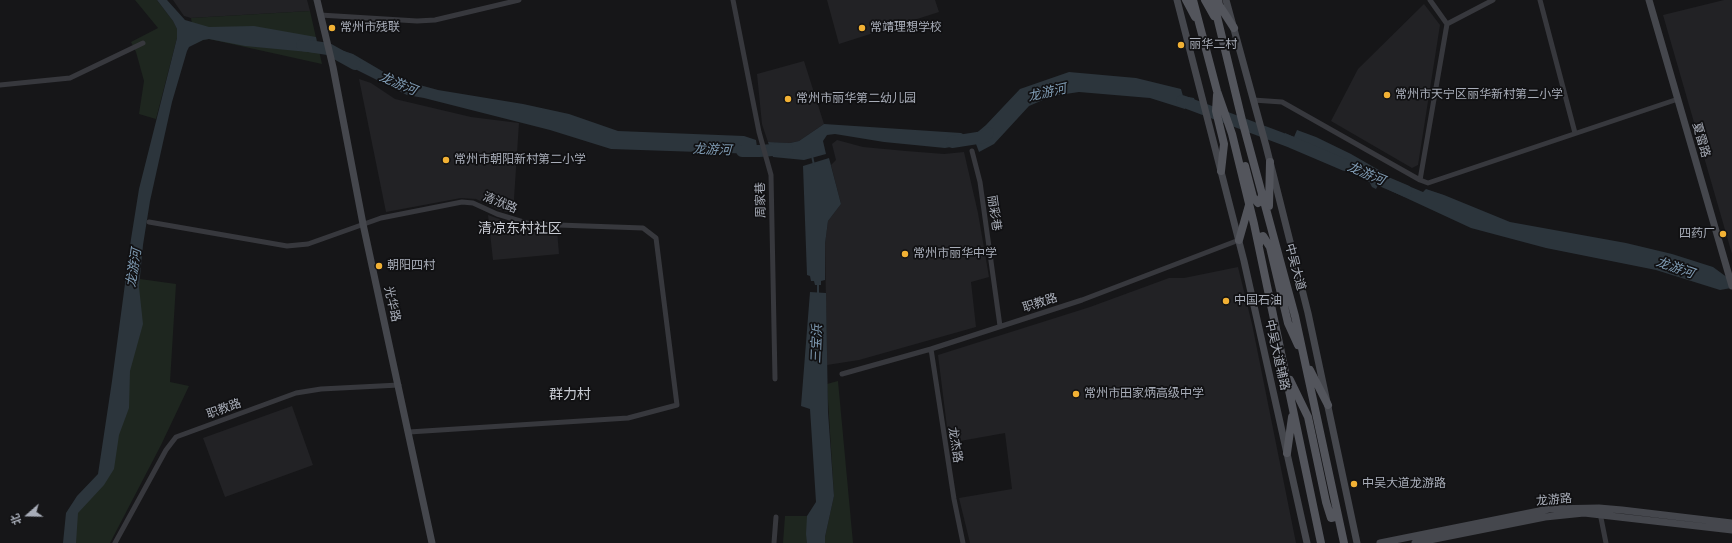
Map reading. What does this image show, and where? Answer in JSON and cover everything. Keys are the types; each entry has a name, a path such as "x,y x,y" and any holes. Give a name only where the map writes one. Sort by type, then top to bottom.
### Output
{"main road":[{"name":"光华路","path":"317,0 328,41 363,224 432,543"},
{"name":"中吴大道辅路","path":"1177,0 1239,240 1307,543"},
{"path":"1186,0 1200,25"},
{"path":"1193,0 1217,91 1232,134 1249,204 1321,543"},
{"path":"1205,0 1220,29"},
{"name":"中吴大道","path":"1213,0 1242,120 1295,316 1344,543"},
{"path":"1218,0 1219,5 1234,28"},
{"path":"1226,0 1266,146 1308,313 1357,543"},
{"name":"夏雷路","path":"1649,0 1732,286"},
{"path":"1217,91 1216,111 1224,144 1221,170"},
{"path":"1232,134 1244,163 1253,197 1258,203 1261,202 1262,193"},
{"path":"1269,217 1270,162"},
{"path":"1239,240 1249,204"},
{"path":"1258,246 1260,237 1263,236 1270,247 1288,323 1328,405"},
{"path":"1284,366 1308,417 1326,502 1331,518 1335,517 1336,504"},
{"path":"1287,453 1293,410"},
{"name":"龙游路","path":"1380,543 1549,509 1600,512 1732,530"},
{"name":"龙游路","path":"1415,543 1545,517 1584,513 1638,511 1732,523"}],"street":[{"path":"320,15 417,21 435,20 519,0"},
{"name":"周家巷","path":"733,0 759,132 771,175 774,379"},
{"path":"1420,180 1447,24 1430,0"},
{"path":"1447,24 1493,0"},
{"path":"1540,0 1575,133"},
{"path":"0,85 70,78 143,43"},
{"path":"1253,100 1282,102 1420,180 1428,183 1678,99"},
{"name":"丽彩巷","path":"972,151 980,182 1000,326"},
{"name":"清洑路","path":"149,222 287,246 308,244 381,218 462,202 474,203 497,214 530,224 643,228 656,238 677,405 628,418 409,432"},
{"name":"职教路","path":"842,374 931,349 1082,300 1239,240"},
{"name":"龙杰路","path":"931,349 954,500 963,543"},
{"name":"职教路","path":"116,543 166,450 176,437 296,393 321,389 399,385"},
{"path":"1600,512 1606,543"},
{"path":"774,543 776,517"}],"shaded area":[{"path":"135,0 157,0 173,21 177,29 177,38 156,119 139,114 144,81 136,52 131,42 158,28"},
{"path":"173,0 307,0 310,11 191,18 184,16"},
{"name":"常靖理想学校","path":"827,0 935,0 939,12 839,44"},
{"path":"1724,0 1732,0 1732,254 1663,15"},
{"name":"常州市天宁区丽华新村第二小学","path":"1424,4 1440,25 1418,165 1412,168 1331,121 1358,69"},
{"path":"310,11 322,64 209,39 195,44 191,18"},
{"name":"常州市丽华第二幼儿园","path":"804,61 824,124 799,141 790,143 768,142 762,124 757,74"},
{"name":"常州市朝阳新村第二小学","path":"359,79 371,83 395,99 471,117 519,123 513,214 497,209 476,199 461,198 386,212"},
{"name":"常州市丽华中学","path":"837,140 863,147 944,154 964,152 978,213 989,277 971,282 976,327 859,360 827,365 825,244 828,221 841,204 831,165 836,160 832,144"},
{"path":"488,215 528,229 557,230 559,254 493,260"},
{"name":"常州市田家炳高级中学","path":"1238,267 1252,324 1296,543 970,543 959,498 1012,489 1005,433 949,443 938,355 1090,307 1169,278 1184,278"},
{"path":"140,279 176,284 170,382 189,386 161,445 110,543 72,543 76,500 103,476"},
{"path":"838,381 853,543 825,543 834,496 827,384"},
{"path":"292,406 313,465 225,497 203,438"},
{"path":"785,516 807,516 807,543 783,543"}],"water":[{"path":"157,0 167,0 185,20 209,27 254,26 316,37 319,53 245,46 209,39 203,40 189,47 172,102 150,201 143,245 139,287 143,324 130,371 129,408 119,435 114,469 104,485 78,513 76,543 63,543 66,513 77,496 98,474 139,189 177,38 177,29 173,21"},
{"path":"338,49 353,54 394,78 438,90 523,104 569,114 618,131 744,136 756,140 758,154 611,149 550,130 407,95 343,63"},
{"path":"1069,72 1136,78 1181,89 1183,96 1194,98 1197,109 1187,105 1185,109 1150,98 1079,92 1052,96 1029,106 994,144 979,152 973,136 986,125 1020,89"},
{"path":"824,124 961,133 967,136 968,144 945,148 884,142 835,134 827,135 823,141 826,154 804,160 773,157 768,142 790,143 799,141"},
{"path":"1297,130 1316,137 1351,154 1384,173 1376,189 1372,187 1369,181 1313,149 1300,149 1287,143 1285,133 1294,137"},
{"path":"829,158 841,204 828,221 825,244 825,280 821,281 821,285 815,285 814,281 811,281 810,276 807,275 803,166"},
{"path":"1394,180 1423,192 1426,189 1444,195 1510,222 1626,243 1672,254 1713,267 1728,278 1731,288 1720,290 1656,270 1546,248 1471,228 1389,190"},
{"path":"810,292 826,293 828,412 834,496 825,543 807,543 806,534 807,516 816,502 810,409 801,406"}],"waterway":[{"name":"龙游河","path":"302,45 328,49 355,64"},
{"name":"龙游河","path":"1182,101 1291,142 1345,165"},
{"name":"龙游河","path":"952,142 984,137 988,133"},
{"name":"龙游河","path":"742,151 787,149"},
{"name":"三宝浜","path":"812,156 814,165"},
{"name":"龙游河","path":"1366,174 1406,191"},
{"name":"三宝浜","path":"818,283 818,294"}],"place":[{"name":"常州市残联","path":"332,28"},
{"name":"常靖理想学校","path":"862,28"},
{"name":"丽华二村","path":"1181,45"},
{"name":"常州市天宁区丽华新村第二小学","path":"1387,95"},
{"name":"常州市丽华第二幼儿园","path":"788,99"},
{"name":"常州市朝阳新村第二小学","path":"446,160"},
{"name":"四药厂","path":"1723,234"},
{"name":"常州市丽华中学","path":"905,254"},
{"name":"朝阳四村","path":"379,266"},
{"name":"中国石油","path":"1226,301"},
{"name":"常州市田家炳高级中学","path":"1076,394"},
{"name":"中吴大道龙游路","path":"1354,484"}],"district":[{"name":"清凉东村社区","path":"520,229"},
{"name":"群力村","path":"570,395"}]}
